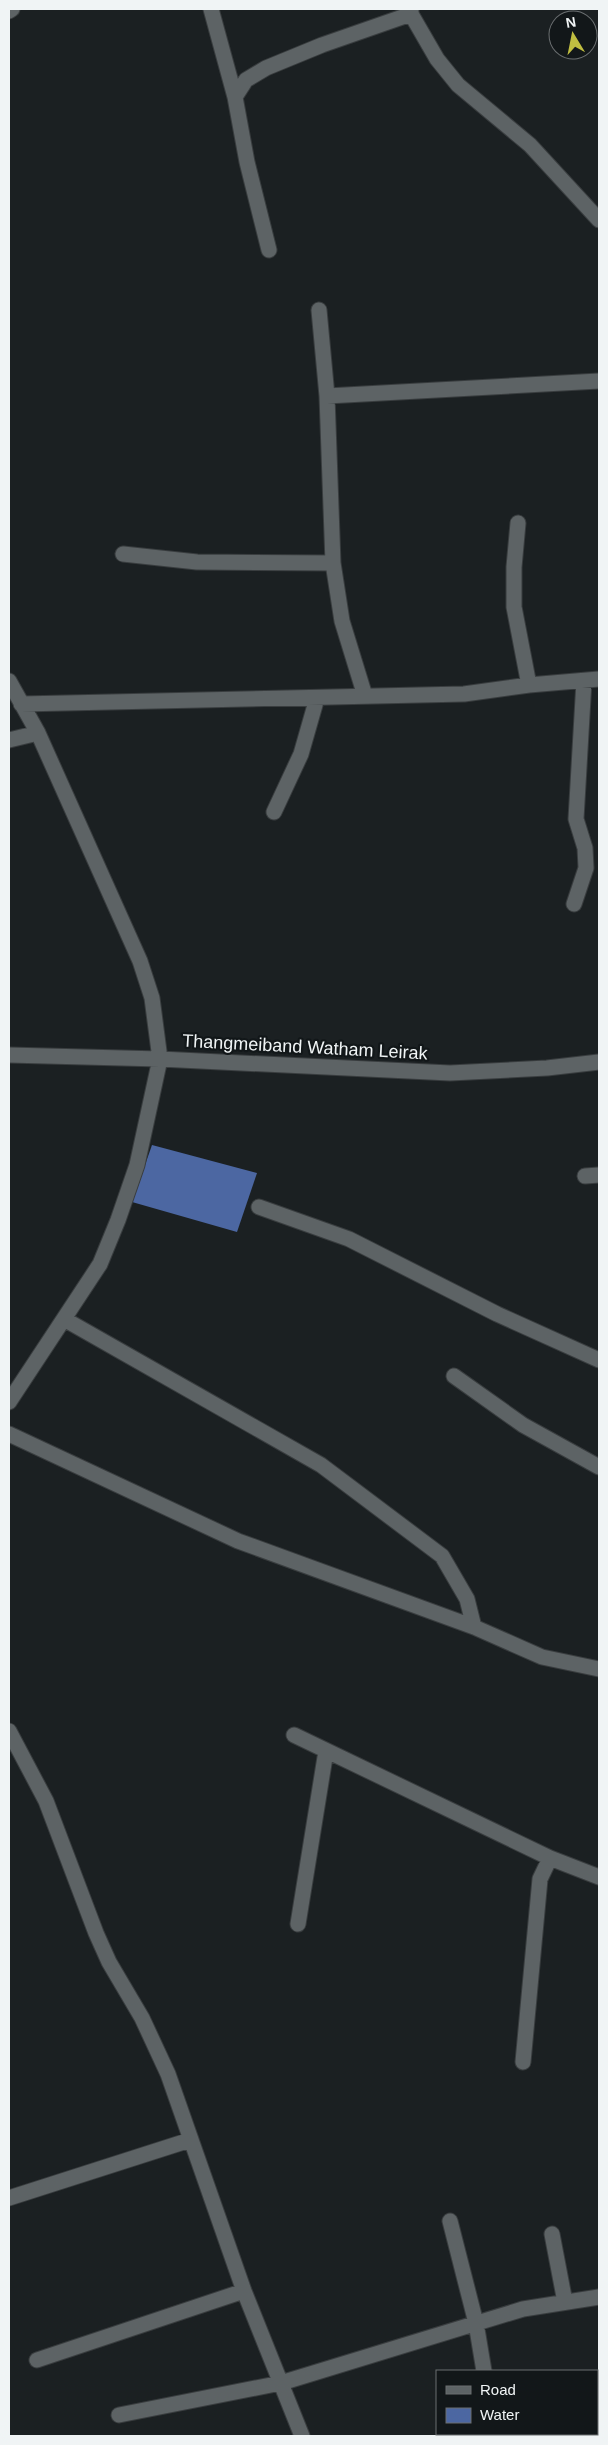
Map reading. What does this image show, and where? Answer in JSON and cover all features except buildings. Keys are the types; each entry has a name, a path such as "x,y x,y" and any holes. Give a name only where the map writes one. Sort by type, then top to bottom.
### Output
{"street":[{"path":"211,9 235,97 247,162 269,250"},
{"path":"235,97 246,80 266,68 411,11 437,60 458,85 530,145 599,220"},
{"path":"319,310 327,396 333,563 342,621 365,696"},
{"path":"327,396 599,381"},
{"path":"518,523 514,567 514,608 529,685"},
{"path":"123,554 197,562 333,563"},
{"path":"21,704 464,694 529,685 599,679"},
{"path":"9,681 38,733 140,962 152,998 160,1059 137,1165 100,1264 9,1402"},
{"path":"574,904 586,868 586,848 576,819 584,681"},
{"path":"274,812 301,754 317,698"},
{"path":"9,740 38,733"},
{"name":"Thangmeiband Watham Leirak","path":"9,1055 160,1059 450,1073 547,1068 599,1062"},
{"path":"259,1207 350,1239 496,1314 599,1360"},
{"path":"64,1320 321,1466 434,1550 442,1556 467,1599 474,1627"},
{"path":"454,1376 523,1425 599,1467"},
{"path":"9,1434 238,1541 474,1627 542,1657 599,1669"},
{"path":"9,1731 46,1801 96,1933 142,2018 168,2074 244,2291 302,2436"},
{"path":"294,1735 550,1858 599,1877"},
{"path":"298,1924 326,1751"},
{"path":"523,2062 540,1879 550,1858"},
{"path":"9,2198 190,2140"},
{"path":"450,2221 476,2323 484,2370"},
{"path":"552,2234 564,2302"},
{"path":"37,2360 244,2291"},
{"path":"119,2415 281,2383 523,2309 599,2297"}],"water":[{"path":"152,1145 257,1173 237,1232 132,1202"}]}
